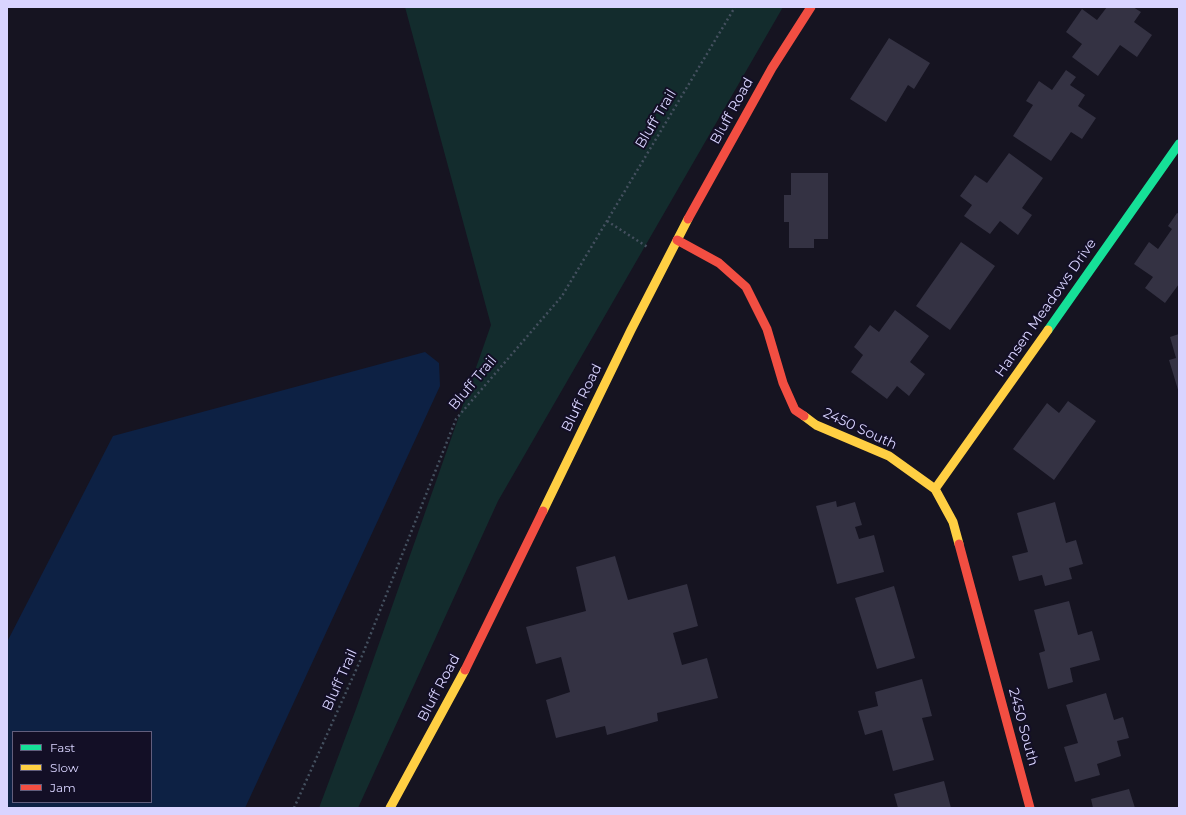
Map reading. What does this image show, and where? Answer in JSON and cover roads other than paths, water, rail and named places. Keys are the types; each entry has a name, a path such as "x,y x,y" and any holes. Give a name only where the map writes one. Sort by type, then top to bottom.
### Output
{"street":[{"name":"Bluff Road","path":"390,808 465,670 677,240 772,68 811,7"},
{"name":"Hansen Meadows Drive","path":"935,489 1179,144"},
{"name":"2450 South","path":"677,240 719,263 746,287 768,329 783,383 795,410 816,425 889,456 935,489 953,522 1030,808"}],"water":[{"path":"425,352 439,363 440,386 245,808 7,808 7,642 113,436"}]}
